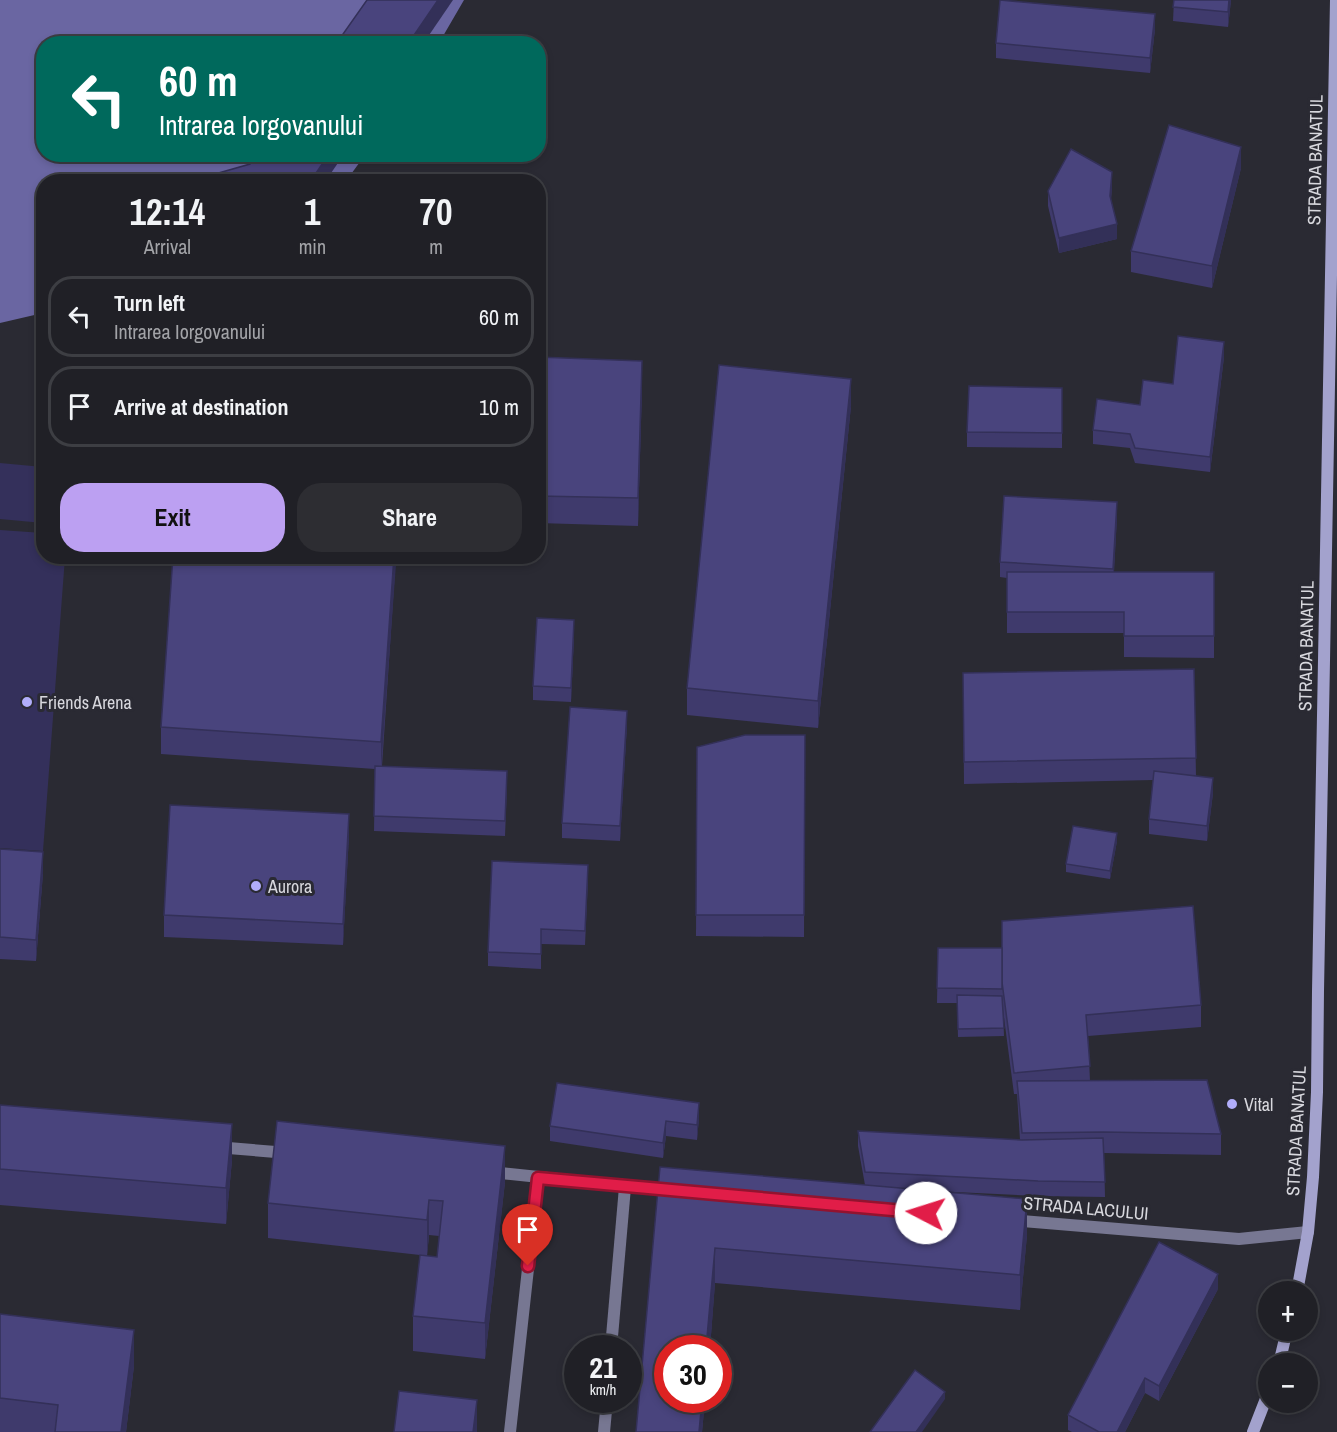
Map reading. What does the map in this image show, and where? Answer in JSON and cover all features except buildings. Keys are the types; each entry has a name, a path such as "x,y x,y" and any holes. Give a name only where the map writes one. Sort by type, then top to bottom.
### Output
{"main road":[{"name":"STRADA BANATUL","path":"1298,1281 1308,1232 1317,1092 1336,0"},
{"path":"1253,1432 1260,1413"}],"street":[{"path":"207,1146 296,1154"},
{"path":"483,1171 689,1193"},
{"path":"510,1432 538,1178"},
{"path":"612,1335 625,1187"},
{"name":"STRADA LACULUI","path":"997,1219 1239,1239 1308,1232"},
{"path":"604,1432 606,1413"}],"shaded area":[{"path":"0,0 464,0 443,36 36,36 36,162 360,162 351,174 36,174 36,315 0,323"},
{"path":"0,463 36,466 36,522 0,519"},
{"name":"Friends Arena","path":"0,530 36,533 36,564 64,564 43,851 0,848"}],"place":[{"name":"Friends Arena","path":"27,702"},
{"name":"Aurora","path":"256,886"},
{"name":"Vital","path":"1232,1104"}],"route":[{"path":"528,1266 538,1178 926,1213"}]}
